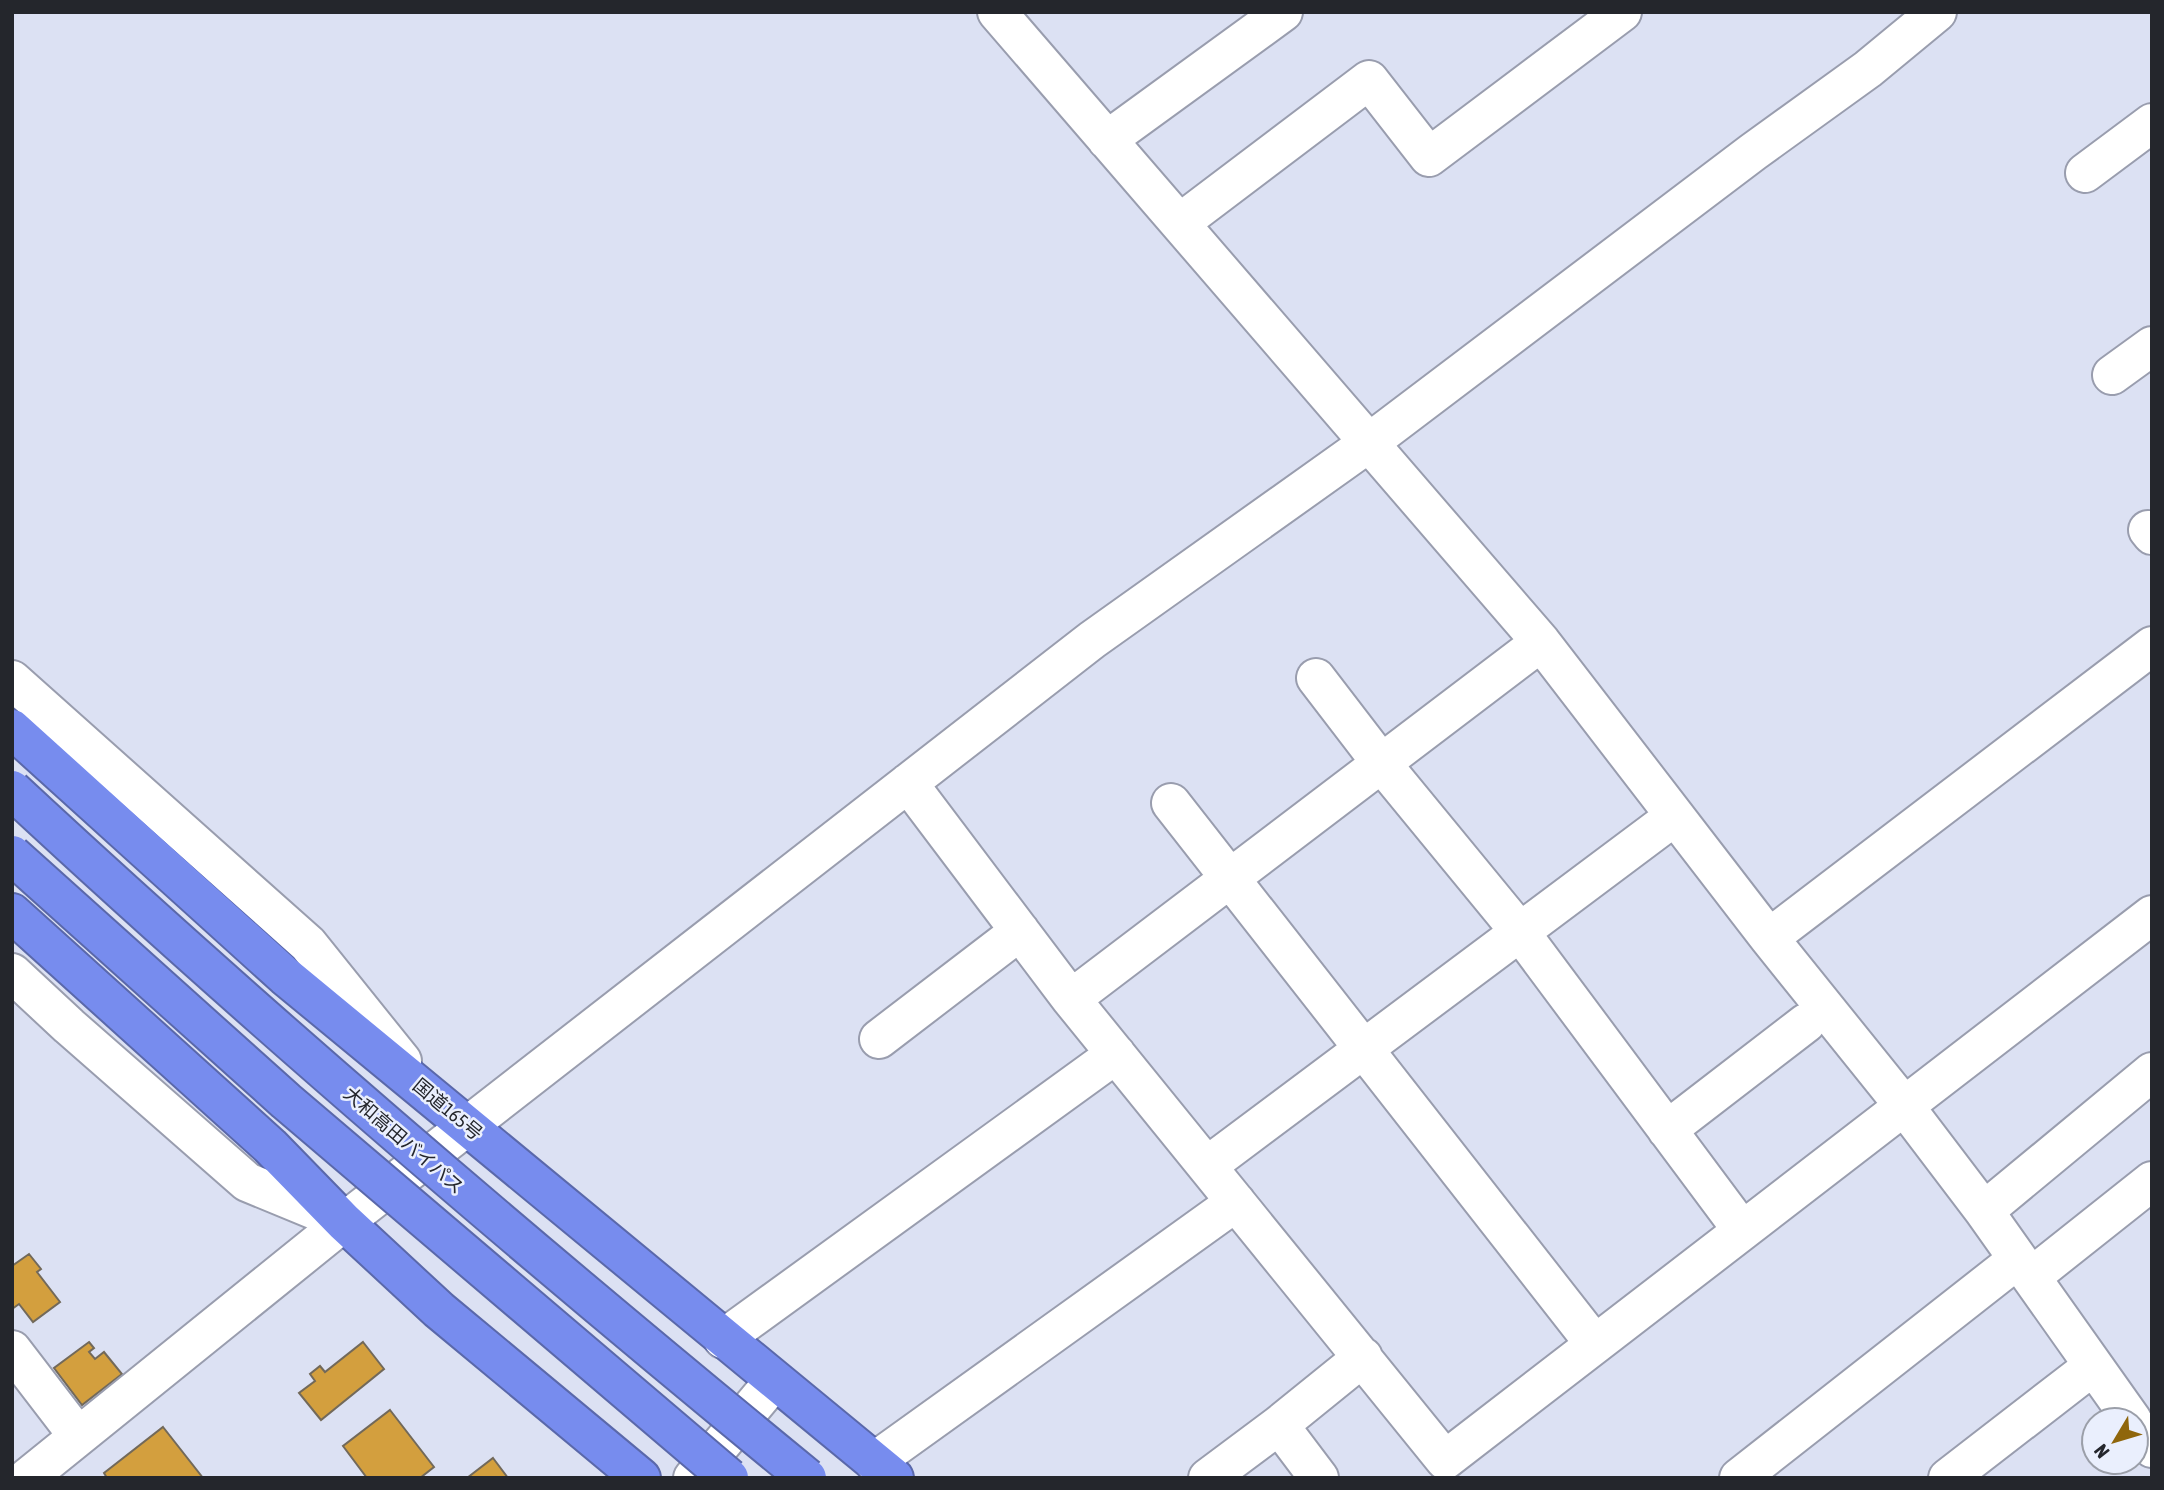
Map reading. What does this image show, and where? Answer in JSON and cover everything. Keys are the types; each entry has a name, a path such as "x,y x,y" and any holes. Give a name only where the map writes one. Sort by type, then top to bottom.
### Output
{"highway":[{"name":"国道165号","path":"12,729 285,976 884,1470"},
{"name":"大和高田バイパス","path":"12,790 319,1068 543,1259 807,1478"},
{"path":"12,855 286,1101 729,1478"},
{"path":"12,913 270,1146 344,1222 439,1310 642,1478"}],"street":[{"path":"1107,140 1283,12"},
{"path":"1180,223 1369,80 1429,157 1622,12"},
{"path":"27,1478 467,1125 1092,639 1370,442 1753,152 1868,69 1937,12"},
{"path":"1009,16 1107,140 1541,642 1769,937 1905,1107 1984,1211 2093,1366 2127,1406"},
{"path":"2085,173 2152,123"},
{"path":"2112,375 2152,345"},
{"path":"1071,999 1541,642"},
{"path":"1769,937 2152,646"},
{"path":"1316,678 1382,764 1520,932 1742,1230"},
{"path":"12,680 309,944 422,1087"},
{"path":"908,783 1071,999 1445,1460 2152,915"},
{"path":"1171,803 1594,1343"},
{"path":"1207,1166 1675,816"},
{"path":"879,1039 1020,931"},
{"path":"12,973 68,1026 247,1182 344,1222"},
{"path":"1667,1130 1806,1023"},
{"path":"723,1339 1116,1054"},
{"path":"1984,1211 2152,1072"},
{"path":"1739,1478 2025,1268 2152,1181"},
{"path":"884,1470 1236,1202"},
{"path":"12,1350 78,1436"},
{"path":"1208,1478 1363,1357"},
{"path":"1948,1478 2093,1366"},
{"path":"693,1478 774,1381"},
{"path":"1279,1425 1319,1478"}],"building":[{"path":"29,1254 41,1269 37,1272 60,1302 33,1322 19,1304 12,1309 12,1266"},
{"path":"89,1342 94,1348 89,1352 95,1359 104,1352 122,1374 82,1405 54,1368"},
{"path":"363,1342 384,1369 321,1420 299,1393 315,1381 310,1374 320,1366 325,1372"},
{"path":"390,1410 434,1467 420,1478 367,1478 343,1446"},
{"path":"163,1427 203,1478 107,1478 104,1473"},
{"path":"493,1458 508,1478 467,1478"}]}
